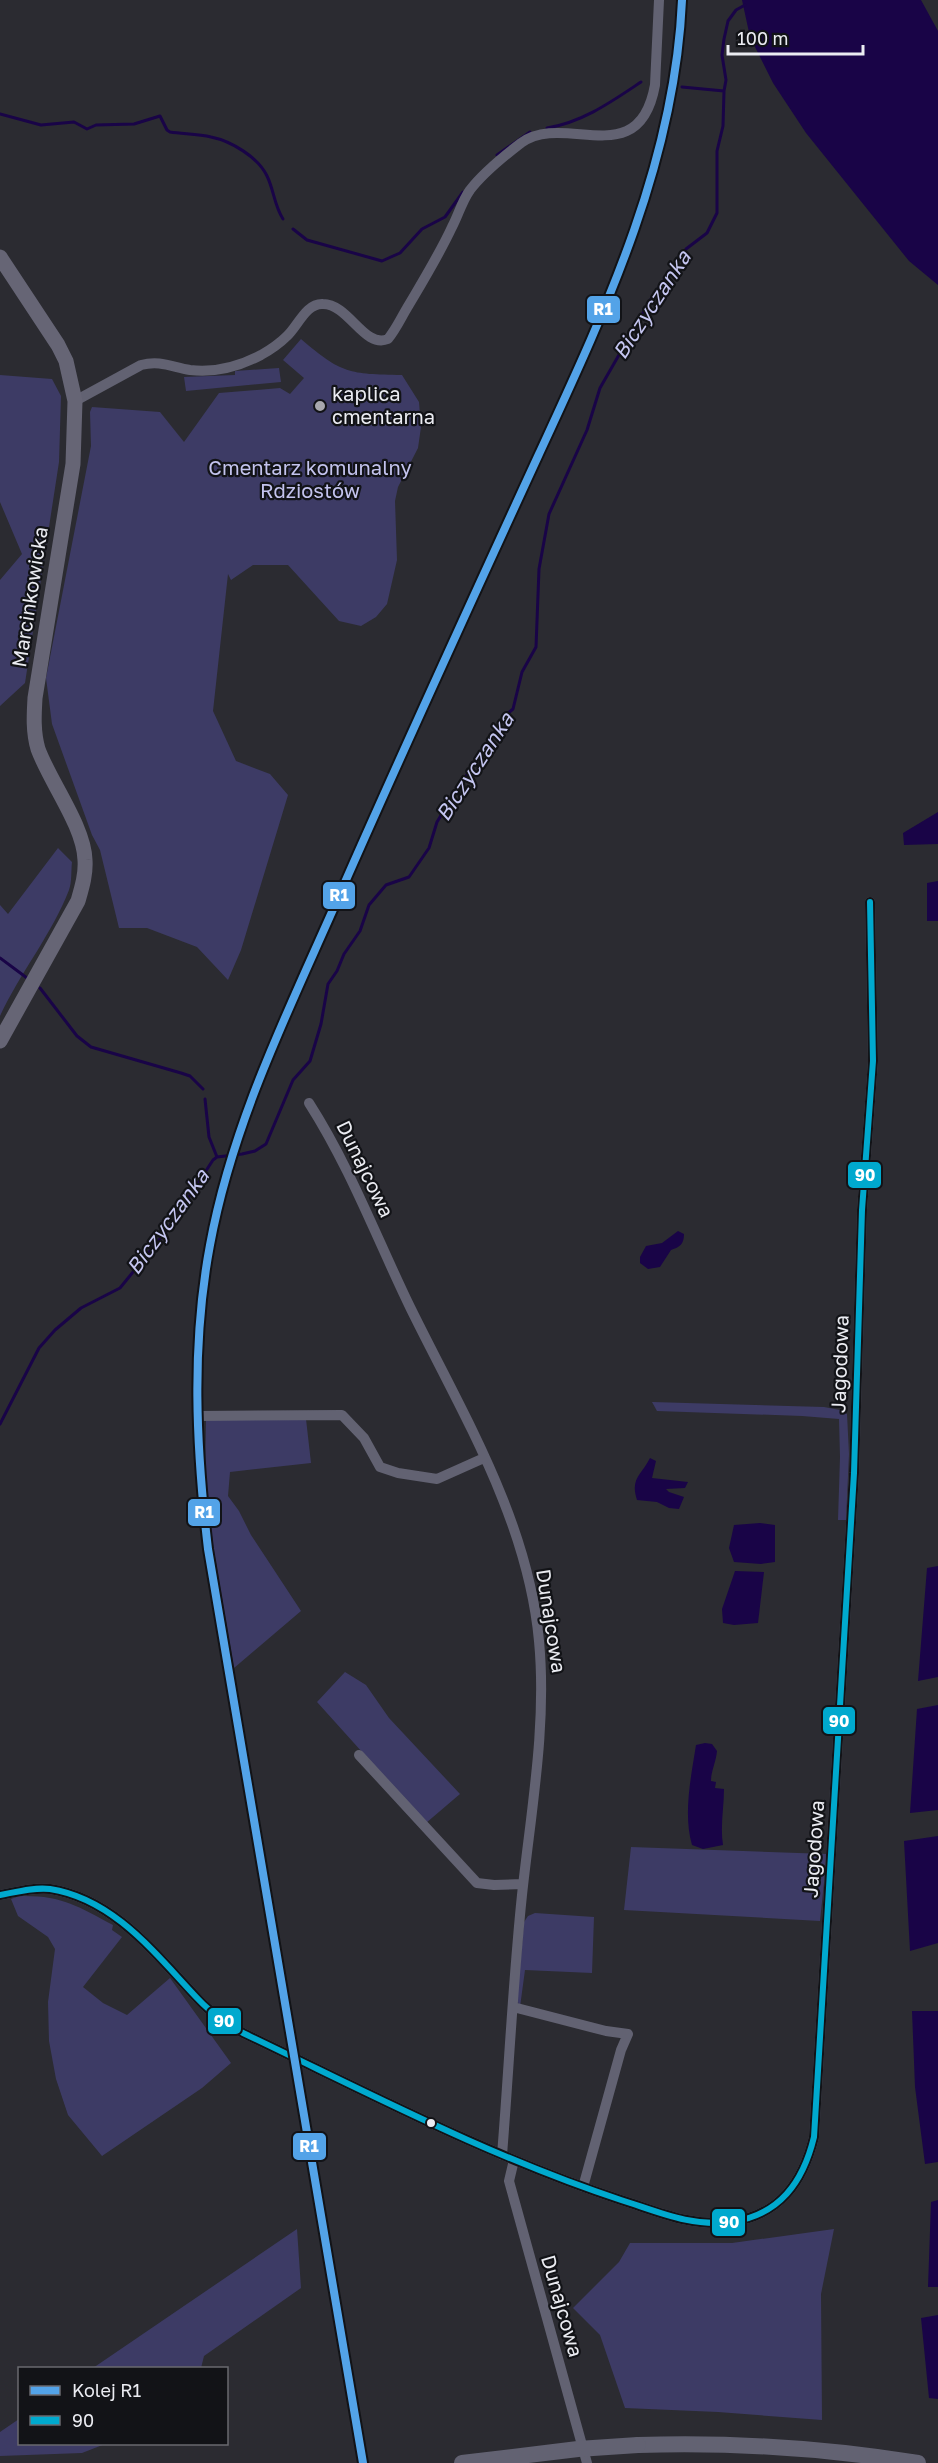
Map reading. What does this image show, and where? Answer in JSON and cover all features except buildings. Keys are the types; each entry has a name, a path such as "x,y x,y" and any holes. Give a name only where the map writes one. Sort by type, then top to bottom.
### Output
{"main road":[{"path":"462,2463 578,2449 721,2444 836,2451 918,2463"}],"street":[{"path":"75,401 141,365 170,364 199,371 224,369 245,362 263,354 288,336 309,309 316,304 333,305 350,317 370,337 376,340 388,339 442,248 470,190 513,149 537,134 608,136 621,133 635,125 642,117 653,97 655,85 658,0"},
{"name":"Marcinkowicka","path":"0,257 58,345 66,361 75,401 73,464 35,698 34,726 38,747 81,838 85,858 84,879 78,901 0,1041"},
{"name":"Jagodowa","path":"0,1895 49,1889 74,1896 97,1907 127,1926 157,1953 199,2001 243,2033 294,2056 380,2101 502,2155 583,2187 684,2220 715,2223 733,2222 766,2211 782,2199 796,2183 808,2162 814,2137 854,1473 862,1210 873,1061 870,902"},
{"name":"Dunajcowa","path":"309,1103 346,1170 484,1458 509,1514 531,1589 539,1638 542,1684 523,1884 502,2155"},
{"path":"199,1416 342,1415 364,1438 380,1467 398,1473 437,1479 484,1458"},
{"path":"359,1755 468,1877 477,1883 523,1884"},
{"path":"513,2007 606,2031 628,2034 621,2050 583,2187"},
{"name":"Dunajcowa","path":"514,2160 509,2181 587,2463"}],"green space":[{"name":"Cmentarz komunalny Rdziostów","path":"301,339 337,366 347,370 370,374 402,375 419,402 421,427 418,448 398,487 395,501 397,560 387,604 376,617 361,626 339,621 288,565 253,565 231,580 228,574 213,711 236,761 270,774 288,795 241,950 228,980 197,947 147,928 119,928 100,850 92,835 52,724 46,678 91,446 90,412 92,407 160,412 184,442 219,393 280,388 290,394 304,378 283,360"},
{"path":"279,368 281,382 186,391 184,377 235,375 235,371"},
{"path":"0,375 52,379 61,396 59,462 25,683 0,706 0,580 22,554 0,502"},
{"path":"58,848 72,862 69,890 54,922 0,1016 0,905 8,914"},
{"path":"652,1402 824,1407 847,1414 849,1454 846,1520 838,1520 839,1419 657,1411"},
{"path":"306,1419 311,1463 230,1472 228,1496 301,1611 234,1668 205,1482 206,1420"},
{"path":"345,1672 366,1685 389,1718 460,1794 426,1823 317,1702"},
{"path":"631,1847 827,1854 820,1921 624,1910"},
{"path":"19,1896 47,1897 69,1903 113,1925 112,1930 122,1937 83,1987 103,2003 127,2015 170,1978 231,2063 202,2088 102,2156 68,2115 56,2079 49,2041 48,2002 55,1949 48,1937 18,1916 11,1899"},
{"path":"535,1913 594,1917 592,1973 525,1970 520,2007 517,2000 524,1922 528,1916"},
{"path":"297,2229 301,2288 204,2356 201,2367 94,2367"},
{"path":"834,2229 821,2294 822,2420 625,2408 600,2335 573,2308 619,2262 630,2243 732,2243"},
{"path":"18,2420 18,2445 102,2445 82,2453 0,2456 0,2432"}],"shaded area":[{"path":"742,0 921,0 938,31 938,285 909,261 806,133 773,83 750,37"},
{"path":"938,812 938,844 904,845 903,833"},
{"path":"938,881 938,921 927,921 927,883"},
{"path":"678,1231 684,1234 682,1243 671,1250 660,1267 648,1269 640,1263 640,1257 646,1246 662,1243"},
{"path":"650,1458 656,1461 652,1478 688,1482 685,1488 666,1489 684,1497 679,1509 669,1508 657,1502 637,1500 636,1482"},
{"path":"760,1523 775,1525 775,1562 761,1564 734,1562 729,1548 734,1525"},
{"path":"938,1566 938,1677 918,1681 927,1568"},
{"path":"735,1571 764,1572 758,1623 734,1625 723,1623 722,1609"},
{"path":"938,1705 938,1810 910,1813 917,1709"},
{"path":"712,1744 717,1751 711,1781 716,1782 715,1788 724,1789 723,1845 703,1849 692,1845 688,1808 696,1745"},
{"path":"938,1836 938,1943 910,1951 904,1841"},
{"path":"912,2011 938,2011 938,2162 925,2164 915,2087"},
{"path":"938,2200 938,2287 928,2287 931,2202"},
{"path":"938,2315 938,2399 929,2398 921,2318"}],"waterway":[{"name":"Biczyczanka","path":"0,1424 39,1348 55,1330 81,1308 120,1288 168,1229 213,1160 217,1157 255,1151 266,1144 293,1080 310,1061 321,1024 328,984 337,971 344,954 360,931 369,905 386,885 409,877 429,848 437,822 451,799 506,715 513,709 522,672 536,647 539,569 549,514 587,430 600,388 651,299 686,249 707,233 717,213 717,151 723,126 726,80 722,55 724,39 728,21 736,10 745,5"},
{"path":"547,128 585,116 641,82"},
{"path":"682,87 724,91"},
{"path":"0,114 41,125 74,122 87,129 96,125 134,124 160,116 170,132 219,139 251,156 267,176 283,219"},
{"path":"497,155 530,132"},
{"path":"293,229 307,240 382,261 400,253 422,229 445,217 463,192"},
{"path":"0,958 27,978"},
{"path":"40,988 77,1036 91,1047 190,1076 203,1089"},
{"path":"205,1099 209,1137 217,1157"}],"rail line":[{"name":"R1","path":"363,2463 208,1549 197,1397 204,1283 220,1200 246,1114 262,1072 385,792 589,345 633,233 666,119 677,60 682,0"}],"transit line":[{"name":"90","path":"0,1895 31,1889 50,1889 95,1904 115,1917 151,1948 209,2009 243,2033 477,2144 572,2183 662,2214 716,2223 731,2222 763,2212 787,2194 803,2168 814,2137 854,1473 862,1210 873,1061 870,902"}],"place":[{"name":"kaplica cmentarna","path":"320,406"}]}
